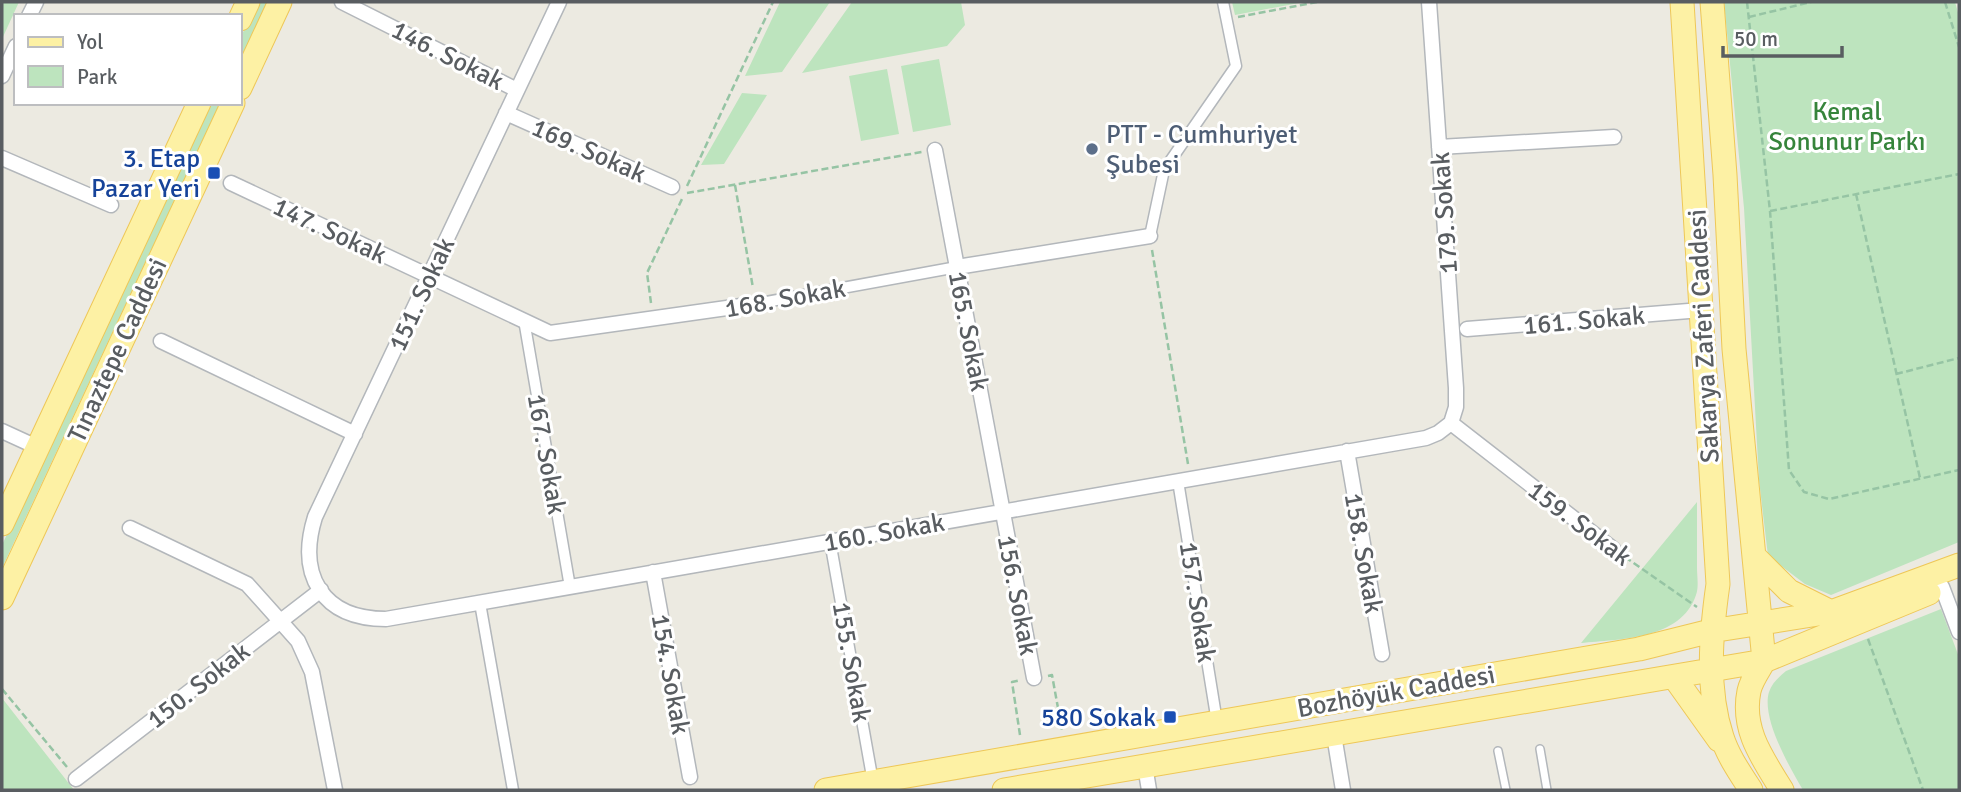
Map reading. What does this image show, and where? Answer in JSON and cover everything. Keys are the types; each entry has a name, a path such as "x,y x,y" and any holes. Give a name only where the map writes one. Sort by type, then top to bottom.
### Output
{"main road":[{"path":"242,85 280,2"},
{"name":"Sakarya Zaferi Caddesi","path":"1682,2 1718,584 1712,625 1712,670 1718,725 1730,756"},
{"name":"Sakarya Zaferi Caddesi","path":"1712,2 1726,175 1734,349 1764,661"},
{"name":"Tınaztepe Caddesi","path":"2,524 198,105"},
{"name":"Tınaztepe Caddesi","path":"2,598 232,105"},
{"path":"1754,556 1789,591 1831,612"},
{"name":"Bozhöyük Caddesi","path":"826,790 1639,649 1712,625 1759,623 1831,612 1959,565"},
{"name":"Bozhöyük Caddesi","path":"1004,790 1764,661 1951,584"},
{"path":"1764,661 1749,689 1750,729 1755,746 1782,790"},
{"path":"1674,677 1751,790"}],"street":[{"name":"146. Sokak","path":"342,2 517,90"},
{"name":"151. Sokak","path":"321,590 310,568 308,556 311,530 559,2"},
{"path":"1150,236 1164,170 1236,66 1223,2"},
{"name":"179. Sokak","path":"1429,2 1456,399 1451,423"},
{"path":"2,76 14,50"},
{"name":"169. Sokak","path":"506,113 678,190"},
{"path":"1439,147 1614,137"},
{"name":"165. Sokak","path":"935,149 1003,511"},
{"path":"2,158 111,205"},
{"name":"147. Sokak","path":"231,183 429,277"},
{"name":"168. Sokak","path":"429,277 550,332 755,304 957,267 1150,236"},
{"name":"161. Sokak","path":"1467,329 1701,310"},
{"name":"167. Sokak","path":"524,320 570,587"},
{"path":"161,341 355,434"},
{"name":"160. Sokak","path":"321,590 336,606 358,616 386,619 1426,438 1451,423"},
{"name":"159. Sokak","path":"1451,423 1613,549"},
{"path":"2,431 38,448"},
{"name":"158. Sokak","path":"1347,452 1382,654"},
{"name":"157. Sokak","path":"1184,480 1217,722"},
{"name":"156. Sokak","path":"1003,511 1034,678"},
{"path":"130,528 247,584 298,641 312,672 335,790"},
{"name":"155. Sokak","path":"830,541 873,782"},
{"name":"154. Sokak","path":"653,572 690,776"},
{"path":"1951,584 1959,632"},
{"name":"150. Sokak","path":"76,779 321,590"},
{"path":"480,603 513,790"},
{"path":"1334,735 1343,790"},
{"path":"1145,766 1149,790"}],"lane":[{"path":"1540,749 1546,790"},
{"path":"1499,751 1506,790"}],"path":[{"path":"653,318 647,273 678,190 773,2"},
{"path":"1227,19 1317,2"},
{"path":"1747,2 1770,211 1789,470 1804,492 1829,499 1959,470"},
{"path":"1749,18 1811,2"},
{"path":"1945,2 1959,47"},
{"path":"678,190 735,184 935,149"},
{"path":"1770,211 1959,174"},
{"path":"735,184 755,304"},
{"path":"1856,194 1920,479"},
{"path":"1150,236 1184,480"},
{"path":"1896,374 1959,358"},
{"name":"159. Sokak","path":"1613,549 1712,625"},
{"path":"1861,620 1923,790"},
{"path":"1023,756 1012,682 1052,675 1066,748"},
{"path":"2,689 76,779"}],"green space":[{"path":"2,2 19,2 2,39"},
{"path":"257,2 268,2 242,56 242,35"},
{"path":"780,2 830,2 782,72 745,76"},
{"path":"852,2 961,2 965,25 947,46 802,73"},
{"path":"1232,2 1304,2 1235,15"},
{"name":"Kemal Sonunur Parkı","path":"1724,2 1955,2 1959,16 1959,542 1831,595 1805,584 1768,556 1759,480 1744,208"},
{"path":"939,59 951,125 913,132 901,66"},
{"path":"887,69 899,134 861,141 849,76"},
{"path":"742,93 767,95 724,164 701,165"},
{"path":"208,105 219,105 2,568 2,545"},
{"path":"1697,502 1697,589 1688,610 1677,621 1647,634 1581,643"},
{"path":"1941,609 1959,657 1959,790 1803,790 1778,743 1769,715 1769,692 1774,683 1786,671"},
{"path":"2,698 74,790 2,790"}],"place":[{"name":"PTT - Cumhuriyet Şubesi","path":"1092,149"},
{"name":"3. Etap Pazar Yeri","path":"214,173"},
{"name":"580 Sokak","path":"1170,717"}]}
